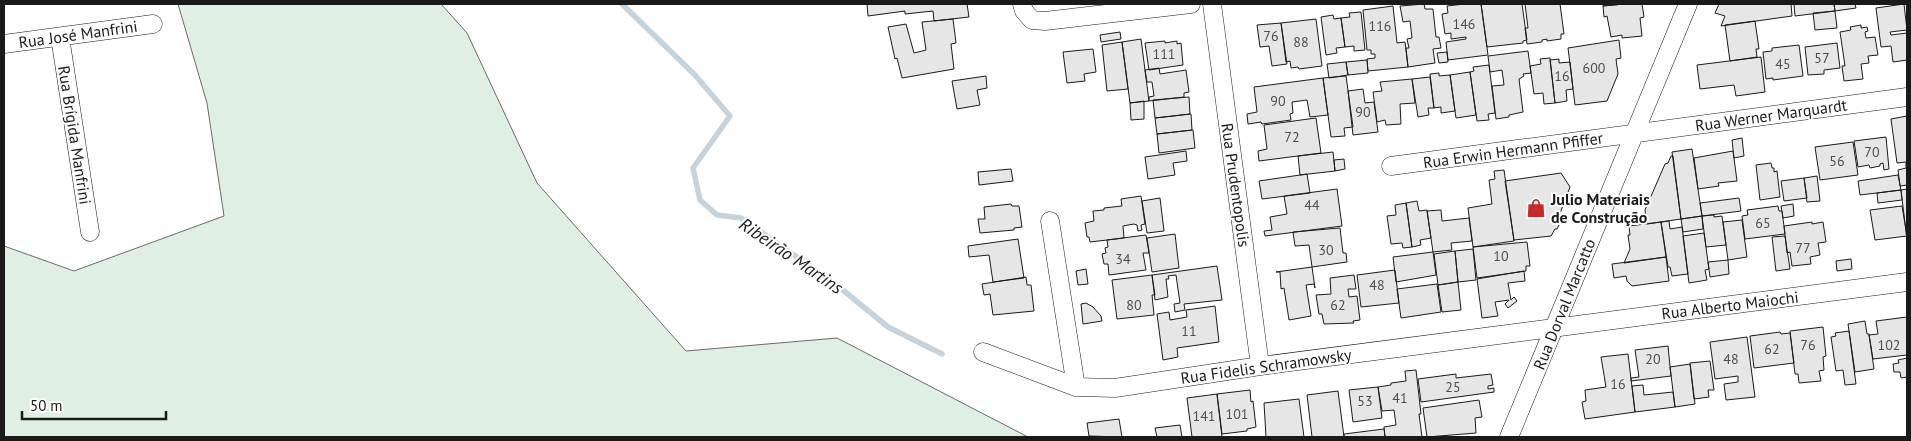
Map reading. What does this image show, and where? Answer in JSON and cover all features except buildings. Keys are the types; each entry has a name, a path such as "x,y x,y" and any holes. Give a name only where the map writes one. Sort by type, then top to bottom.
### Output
{"street":[{"path":"1022,4 1024,11 1032,20 1045,22 1191,4"},
{"name":"Rua Prudentopolis","path":"1212,4 1260,366"},
{"name":"Rua Dorval Marcatto","path":"1509,437 1688,4"},
{"name":"Rua José Manfrini","path":"4,44 153,24"},
{"name":"Rua Brígida Manfrini","path":"60,37 90,232"},
{"name":"Rua Werner Marquardt","path":"1634,134 1907,97"},
{"name":"Rua Erwin Hermann Pfiffer","path":"1391,166 1634,134"},
{"path":"1050,221 1076,387"},
{"name":"Rua Alberto Maiochi","path":"1554,328 1907,282"},
{"name":"Rua Fidelis Schramowsky","path":"983,352 1076,387 1115,388 1260,366 1554,328"}],"green space":[{"path":"178,4 441,4 467,33 537,183 686,351 837,338 1028,437 4,437 4,246 74,271 224,216 207,103"}],"waterway":[{"name":"Ribeirão Martins","path":"622,4 695,75 730,116 693,168 700,200 717,215 741,218 838,286 888,327 942,354"}],"place":[{"name":"Julio Materiais de Construção","path":"1536,208"}]}
